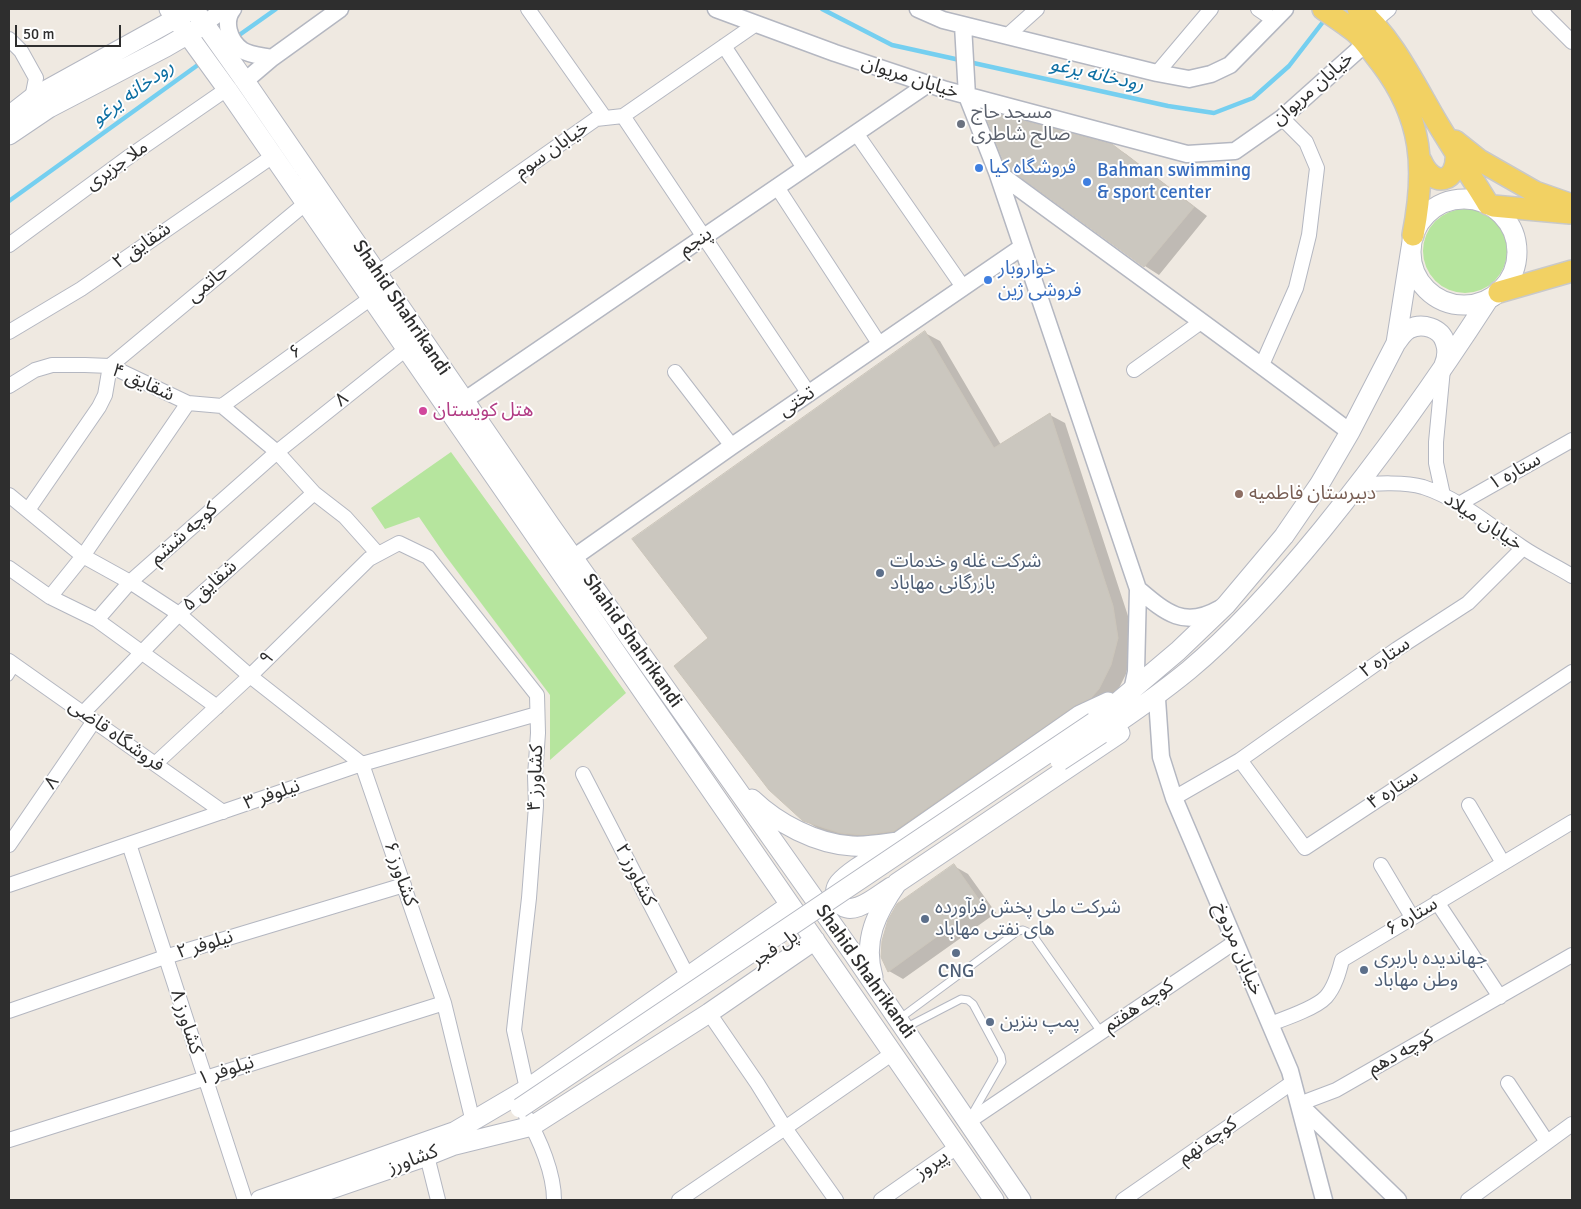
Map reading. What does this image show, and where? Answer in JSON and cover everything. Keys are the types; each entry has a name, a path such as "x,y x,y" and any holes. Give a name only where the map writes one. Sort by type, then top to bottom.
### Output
{"main road":[{"path":"1322,9 1364,24 1408,72 1450,143 1490,205"},
{"path":"172,13 306,203 994,1200"},
{"path":"9,116 32,98 172,13 206,21 191,40 49,108 9,135"},
{"name":"Shahid Shahrikandi","path":"206,21 573,558 902,1024 1021,1200"},
{"path":"1364,24 1408,111 1417,135 1421,160 1425,171 1431,176 1439,179 1447,178 1452,174 1456,167 1450,143"},
{"path":"1450,143 1535,192 1572,205"},
{"path":"1396,343 1419,208 1421,160"},
{"path":"1097,728 1150,701 1243,620 1299,557 1358,485 1494,296 1510,279 1516,264 1518,247 1514,231 1505,217 1490,205 1480,200 1452,199 1440,204 1424,218 1412,242 1412,261 1416,274 1424,286 1434,296 1447,302 1460,305 1475,304 1494,296 1572,271"},
{"path":"1490,205 1572,213"},
{"path":"1097,728 1132,691 1178,651 1226,605 1284,536 1319,485 1350,432 1402,334 1416,326 1434,329 1445,340 1447,350 1443,369"},
{"path":"1132,691 1080,715 845,878 837,886 836,895 840,905 844,908 854,909 897,883 1125,730 1178,678"},
{"name":"پل فجر","path":"526,1117 844,903 1097,728"},
{"path":"724,771 760,807 783,824 810,836 850,846 874,846 898,842"},
{"path":"876,988 870,967 868,948 873,927 882,904 897,883"},
{"path":"260,1200 454,1138 473,1122 526,1089 790,905"},
{"path":"526,1117 709,1013 815,940"},
{"name":"کشاورز","path":"299,1200 427,1156 454,1138 526,1117"}],"street":[{"path":"206,21 224,9"},
{"path":"206,21 227,19 233,9"},
{"path":"245,80 340,9"},
{"path":"528,9 605,118"},
{"name":"خیابان مریوان","path":"716,9 835,53 928,84 1187,154 1235,151 1282,118 1364,24"},
{"path":"918,9 940,14 963,25 1157,73 1189,79 1211,74 1230,65 1279,14"},
{"path":"1008,35 1037,9"},
{"path":"1157,73 1211,9"},
{"path":"1258,9 1279,14"},
{"path":"1364,24 1389,9"},
{"path":"1539,9 1572,42"},
{"path":"206,21 235,41 242,50 272,58"},
{"name":"خیابان سوم","path":"377,273 596,119 623,116 756,24"},
{"path":"963,25 967,96 997,172 1138,589 1136,672 1132,691"},
{"path":"9,39 21,51 36,78 32,98"},
{"path":"724,46 804,168"},
{"name":"پنجم","path":"465,400 928,84"},
{"name":"ملا جزیری","path":"9,245 115,167 227,89"},
{"path":"623,116 809,394"},
{"path":"1262,365 1296,288 1309,235 1317,168 1306,142 1282,118"},
{"path":"856,133 963,287"},
{"name":"شقایق ۲","path":"9,332 81,289 273,156"},
{"path":"997,172 1262,365 1350,432"},
{"path":"777,187 880,345"},
{"name":"حاتمی","path":"110,366 306,203"},
{"name":"تختی","path":"573,558 732,446 1022,247"},
{"name":"۶","path":"222,406 371,298"},
{"path":"1134,370 1201,322"},
{"name":"۸","path":"277,452 406,349"},
{"name":"شقایق ۴","path":"9,386 35,370 52,365 110,366 188,403 222,406"},
{"path":"28,510 99,407 105,395 110,366"},
{"path":"1443,369 1436,442 1436,463 1443,495"},
{"path":"675,372 732,446"},
{"path":"50,597 83,556 188,403"},
{"path":"222,406 277,452 314,493 345,517 378,554"},
{"name":"ستاره ۱","path":"1458,504 1572,440"},
{"name":"کوچه ششم","path":"97,620 130,582 277,452"},
{"name":"خیابان میلاد","path":"1358,485 1377,483 1421,487 1443,495 1523,548 1570,572"},
{"name":"شقایق ۵","path":"89,717 142,652 179,614 314,493"},
{"path":"9,496 83,556 130,582 179,614 250,676 362,764"},
{"name":"کشاورز ۴","path":"378,554 399,543 428,556 537,695 536,806 529,898 514,1030 526,1089"},
{"name":"ستاره ۲","path":"1174,798 1240,760 1397,649 1468,603 1523,548"},
{"name":"۹","path":"155,764 250,676 369,559 378,554"},
{"path":"9,568 50,597 97,620 217,706"},
{"path":"1138,589 1160,608 1173,616 1189,618 1206,616 1226,605"},
{"name":"فروشگاه قاضی","path":"11,668 89,717 223,812"},
{"name":"ستاره ۴","path":"1240,760 1305,848 1572,672"},
{"name":"خیابان مردوخ","path":"1157,699 1161,757 1174,798 1290,1071 1324,1200"},
{"name":"نیلوفر ۳","path":"9,885 362,764 537,714"},
{"name":"۸","path":"9,845 89,717"},
{"name":"کشاورز ۶","path":"362,764 444,1003 473,1122"},
{"name":"کشاورز ۲","path":"582,774 688,977"},
{"path":"1469,805 1503,863"},
{"name":"ستاره ۶","path":"1270,1024 1308,1009 1326,997 1339,974 1342,960 1572,822"},
{"name":"کشاورز ۸","path":"129,844 245,1200"},
{"path":"1381,865 1412,917"},
{"name":"نیلوفر ۲","path":"9,1011 165,957 404,885"},
{"path":"1437,902 1500,997"},
{"name":"کوچه هفتم","path":"968,1122 1235,942"},
{"name":"کوچه دهم","path":"1299,1104 1336,1090 1572,955"},
{"name":"نیلوفر ۱","path":"9,1140 444,1003"},
{"path":"709,1013 785,1128 836,1200"},
{"path":"679,1200 893,1053"},
{"name":"کوچه نهم","path":"1123,1200 1293,1082"},
{"path":"1508,1083 1547,1142"},
{"path":"1299,1104 1398,1200"},
{"path":"526,1117 544,1152 554,1192 554,1200"},
{"path":"1468,1200 1572,1124"},
{"name":"پیروز","path":"881,1200 957,1147"},
{"path":"427,1156 438,1200"}],"lane":[{"path":"902,1024 1018,931 1023,930 1032,934 1101,1032"},
{"path":"902,1024 961,999 968,1000 973,1004 1001,1056 1002,1062 968,1122"}],"green space":[{"path":"1457,209 1473,209 1489,216 1500,227 1507,243 1504,267 1495,281 1489,286 1473,293 1457,293 1441,286 1430,275 1423,259 1423,243 1430,227 1441,216"},
{"path":"451,452 626,693 550,760 550,695 445,555 419,517 385,529 371,508"}],"building":[{"name":"Bahman swimming & sport center","path":"983,110 1112,144 1194,207 1144,267 1005,166"},
{"name":"شرکت غله و خدمات بازرگانی مهاباد","path":"925,331 994,448 1050,413 1113,606 1118,638 1111,665 1099,689 1091,698 1074,706 894,831 863,835 840,833 803,821 769,790 674,666 708,638 632,539"},
{"name":"شرکت ملی پخش فرآورده های نفتی مهاباد","path":"954,864 982,904 888,972 881,957 882,941 888,920 897,904"}],"waterway":[{"name":"رودخانه یرغو","path":"235,38 276,9"},
{"name":"رودخانه یرغو","path":"822,9 892,45 1168,106 1214,113 1253,98 1289,66 1326,18"},
{"name":"رودخانه یرغو","path":"9,201 202,62"}],"place":[{"name":"مسجد حاج صالح شاطری","path":"961,124"},
{"name":"فروشگاه کیا","path":"979,168"},
{"name":"Bahman swimming & sport center","path":"1087,182"},
{"name":"خواروبار فروشی ژین","path":"988,280"},
{"name":"هتل کویستان","path":"423,411"},
{"name":"دبیرستان فاطمیه","path":"1239,494"},
{"name":"شرکت غله و خدمات بازرگانی مهاباد","path":"880,573"},
{"name":"شرکت ملی پخش فرآورده های نفتی مهاباد","path":"925,919"},
{"name":"CNG","path":"956,953"},
{"name":"جهاندیده باربری وطن مهاباد","path":"1364,970"},
{"name":"پمپ بنزین","path":"990,1022"}]}
